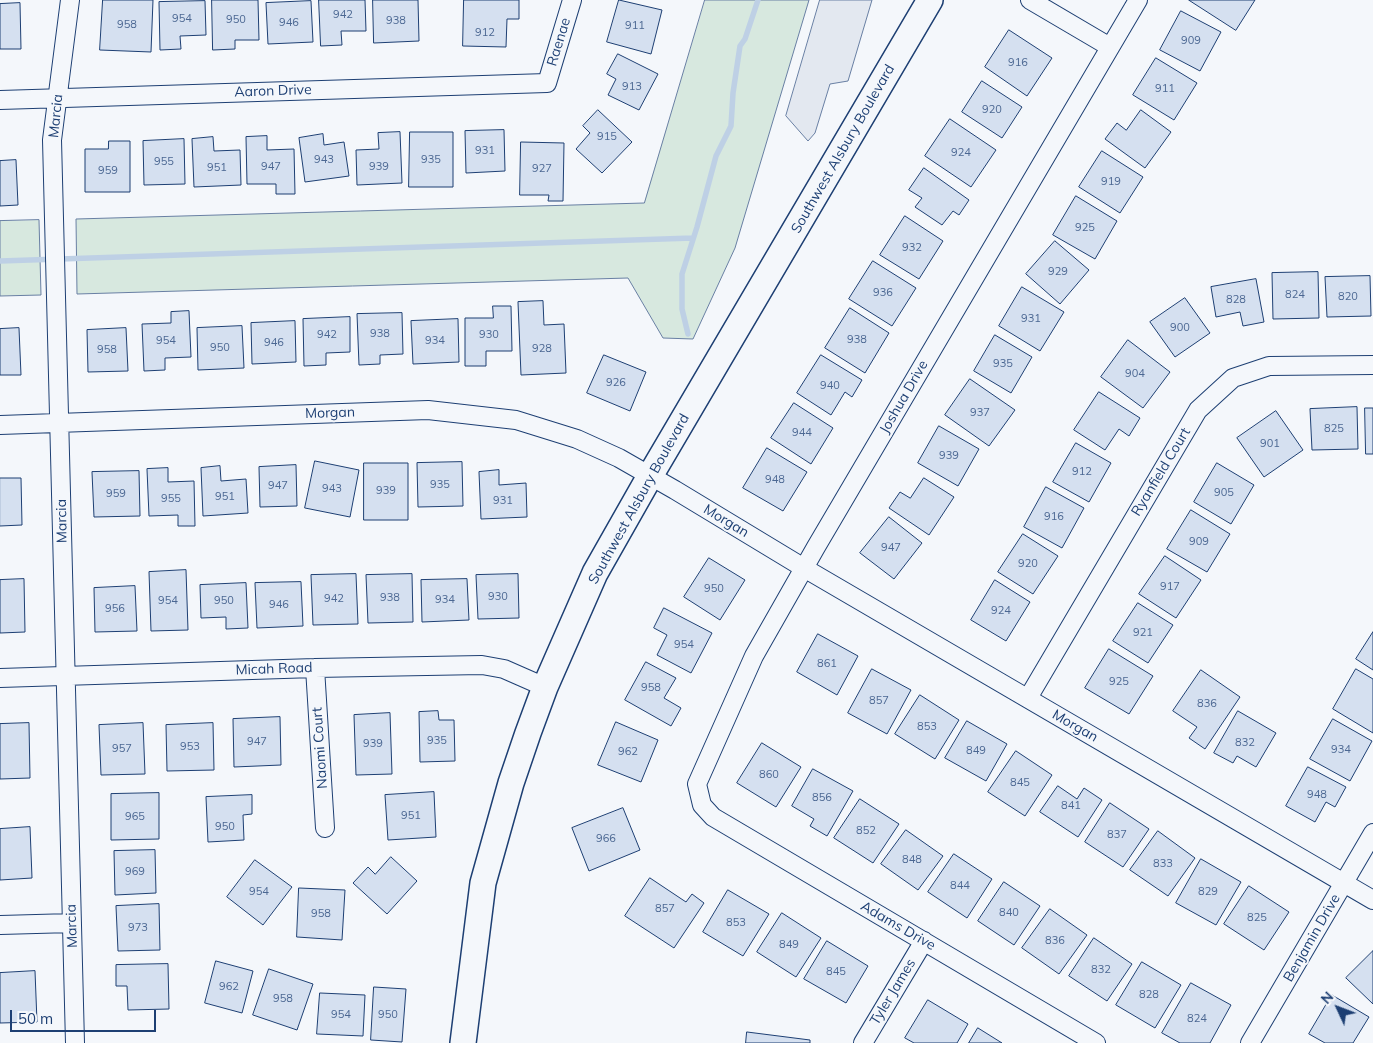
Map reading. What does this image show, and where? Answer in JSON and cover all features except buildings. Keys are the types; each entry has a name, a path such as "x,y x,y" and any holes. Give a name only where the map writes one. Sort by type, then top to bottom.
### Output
{"main road":[{"name":"Southwest Alsbury Boulevard","path":"463,1043 483,883 511,783 545,686 595,573 930,0"}],"street":[{"name":"Marcia","path":"70,0 52,140 75,1043"},
{"name":"Raenae","path":"547,83 572,0"},
{"path":"1030,0 1110,47"},
{"name":"Joshua Drive","path":"702,805 697,784 754,656 1138,0"},
{"name":"Aaron Drive","path":"0,100 547,83"},
{"name":"Ryanfield Court","path":"1028,698 1198,410 1233,378 1269,366 1373,365"},
{"name":"Morgan","path":"0,425 428,410 516,420 577,439 619,458 1373,900"},
{"name":"Micah Road","path":"0,678 315,668 482,665 504,669 545,686"},
{"name":"Naomi Court","path":"315,668 325,828"},
{"name":"Adams Drive","path":"702,805 713,817 1096,1043"},
{"name":"Benjamin Drive","path":"1250,1043 1373,833"},
{"path":"0,925 72,923"},
{"name":"Tyler James","path":"863,1043 924,941"}],"shaded area":[{"path":"705,0 809,0 735,248 693,339 663,338 628,278 77,294 76,219 644,203"},
{"path":"820,0 872,0 848,81 830,84 815,133 808,141 786,116"},
{"path":"39,220 41,295 0,296 0,221"}],"waterway":[{"path":"688,334 682,309 682,274 716,156 731,126 733,93 740,46 745,39 758,0"},
{"path":"0,261 693,238"}]}
